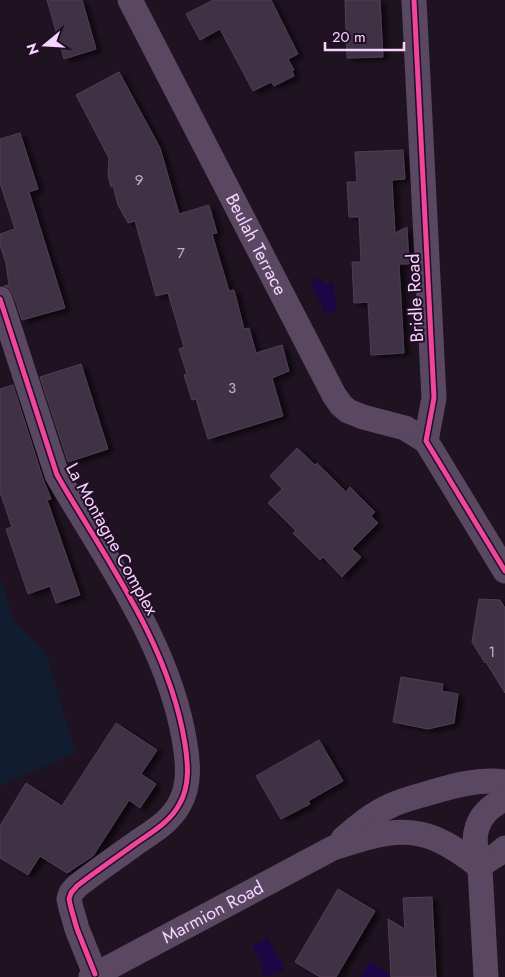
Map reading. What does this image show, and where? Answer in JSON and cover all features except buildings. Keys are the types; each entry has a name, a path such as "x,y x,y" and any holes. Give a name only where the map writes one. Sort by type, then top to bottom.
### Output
{"street":[{"name":"Beulah Terrace","path":"130,0 334,395 348,411 405,428 426,441"},
{"name":"Bridle Road","path":"414,0 434,398 426,441"},
{"name":"La Montagne Complex","path":"0,299 58,475 135,607 156,651 174,698 182,726 186,751 188,768 186,786 180,803 168,821 70,892 69,899 76,929 93,976"},
{"path":"426,441 505,571"},
{"name":"Marmion Road","path":"93,976 333,848 368,819 389,806 459,784 489,780 505,782"},
{"path":"486,977 479,866 475,847 476,829 484,814 491,807 505,799"},
{"name":"Marmion Road","path":"333,848 384,833 415,833 445,843 479,866"},
{"path":"479,866 494,858 505,848"}],"shaded area":[{"path":"320,277 325,285 333,281 337,309 326,315 310,282"},
{"path":"0,576 14,621 46,653 75,753 0,786"},
{"path":"268,938 285,969 274,974 263,975 262,971 264,968 252,946"},
{"path":"370,961 390,974 388,977 360,977"}],"cycle path":[{"path":"414,0 434,398 426,441 505,571"},
{"path":"0,299 57,475 137,610 153,642 167,675 186,751 187,774 185,789 176,810 159,827 77,886 71,893 69,899 77,929 95,974"}]}
